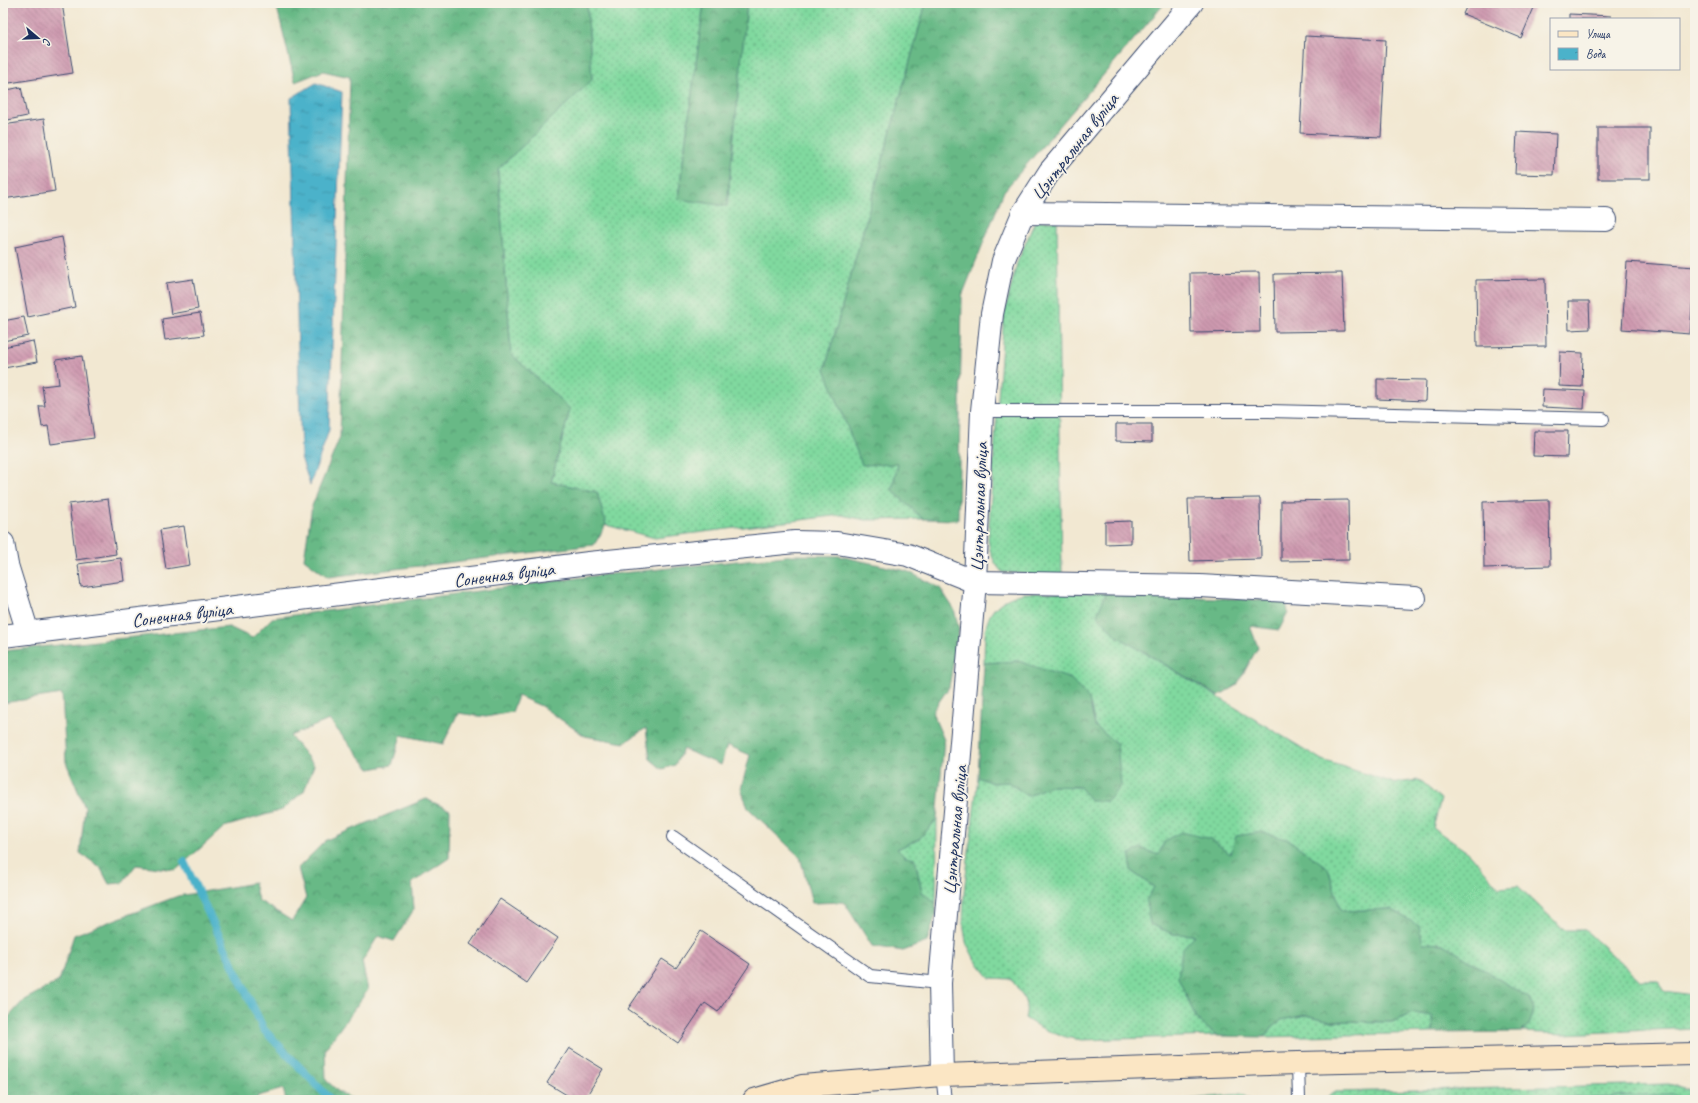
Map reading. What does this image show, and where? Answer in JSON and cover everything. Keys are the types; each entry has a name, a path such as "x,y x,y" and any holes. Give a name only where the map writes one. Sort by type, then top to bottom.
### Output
{"main road":[{"path":"754,1100 802,1086 942,1075 1298,1063 1695,1054"}],"street":[{"name":"Цэнтральная вуліца","path":"942,1075 940,983 976,582 982,411 992,314 1003,261 1023,213 1050,171 1192,3"},
{"path":"1023,213 1606,220"},
{"name":"Сонечная вуліца","path":"3,636 589,563 795,542 837,543 908,555 976,582"},
{"path":"3,543 7,564 28,633"},
{"path":"976,582 1200,586 1415,598"}],"lane":[{"path":"982,411 1269,411 1603,419"},
{"path":"673,837 870,976 940,983"},
{"path":"1298,1063 1299,1100"},
{"path":"942,1075 945,1100"}],"green space":[{"path":"276,3 587,3 592,80 498,169 511,354 570,409 551,482 597,492 606,525 594,545 328,577 304,559 312,506 340,437 350,77 323,71 295,82"},
{"path":"587,3 704,3 678,198 727,205 747,3 926,3 825,369 898,464 892,490 923,519 866,520 841,515 655,538 606,525 597,492 551,482 570,409 511,354 498,169 592,80"},
{"path":"704,3 747,3 727,206 678,199"},
{"path":"926,3 1165,3 1004,191 962,296 958,520 923,519 892,490 898,464 862,465 825,369"},
{"path":"1035,221 1057,221 1062,577 1002,572 992,557 988,539 1004,315 1017,263"},
{"path":"795,555 839,556 907,571 940,588 954,609 959,630 949,687 932,712 944,740 937,819 919,839 897,849 905,857 915,859 922,892 936,903 935,917 927,942 903,951 872,946 844,902 812,903 800,857 748,808 741,789 750,755 727,745 721,765 683,749 675,765 662,769 650,759 646,728 624,743 585,736 541,706 518,696 512,712 486,717 458,713 443,744 401,735 392,765 370,769 329,720 290,736 314,765 304,791 282,810 224,827 176,870 136,865 122,883 109,884 100,867 80,853 85,808 66,762 62,694 3,703 3,651 229,627 252,638 272,618 593,576"},
{"path":"1024,593 1106,593 1117,636 1322,760 1394,783 1419,780 1441,799 1433,828 1470,854 1499,888 1518,886 1564,930 1585,930 1641,981 1658,981 1664,991 1693,995 1691,1006 1695,1009 1695,1028 1564,1034 1522,1032 1530,1023 1443,944 1422,943 1391,909 1341,911 1328,868 1230,854 1211,839 1165,841 1158,855 1131,871 1154,887 1173,934 1195,935 1196,1018 1216,1036 1082,1040 1052,1033 1032,1023 1025,1018 1025,1002 1021,993 1011,979 990,978 975,960 966,942 963,923 964,892 978,777 992,783 1008,782 1028,796 1049,786 1080,787 1117,744 1095,726 1089,699 1018,661 984,663 986,627 993,610 1000,603"},
{"path":"1106,593 1286,601 1288,613 1279,630 1250,626 1258,647 1237,685 1218,696 1117,636 1097,615"},
{"path":"1018,661 1071,679 1089,699 1095,726 1117,744 1121,785 1108,801 1091,801 1080,787 1049,786 1028,796 1008,782 992,783 978,777 984,663"},
{"path":"426,799 450,810 449,858 412,883 414,909 394,941 378,936 362,962 368,990 325,1049 326,1080 339,1092 354,1100 286,1100 283,1089 258,1096 256,1100 3,1100 3,1023 24,1000 59,981 74,935 178,896 254,883 258,900 292,921 306,898 298,868 326,840"},
{"path":"937,819 936,903 922,892 915,860 905,857 897,849 919,839"},
{"path":"1181,832 1211,839 1230,854 1236,836 1262,832 1289,840 1328,868 1341,911 1391,909 1419,926 1423,943 1443,944 1529,998 1534,1010 1530,1023 1522,1032 1433,1033 1432,1016 1413,1013 1392,1022 1331,1021 1306,1015 1281,1020 1263,1037 1216,1036 1196,1018 1178,977 1182,949 1195,935 1173,934 1150,924 1146,901 1154,887 1131,871 1130,854 1141,848 1158,855 1165,841"},
{"path":"1413,1013 1432,1016 1433,1033 1263,1037 1281,1020 1306,1015 1331,1021 1392,1022"},
{"path":"1669,1084 1691,1090 1695,1093 1695,1100 1681,1100 1673,1094 1528,1100 1323,1100 1334,1092"},
{"path":"1241,1094 1251,1100 1182,1100"},
{"path":"1673,1094 1681,1100 1528,1100"}],"water":[{"path":"316,83 342,92 329,430 310,485 301,457 291,98"}],"building":[{"path":"62,3 73,73 3,84 3,4"},
{"path":"1468,3 1536,3 1521,38 1463,14"},
{"path":"1594,3 1594,6 1565,4"},
{"path":"1569,14 1611,16 1611,18 1569,18"},
{"path":"1305,36 1386,40 1381,137 1300,133"},
{"path":"21,87 27,116 3,121 3,91"},
{"path":"44,119 55,191 3,199 3,125"},
{"path":"1598,128 1650,128 1650,179 1598,179"},
{"path":"1517,132 1556,134 1554,175 1515,174"},
{"path":"62,237 75,307 28,317 15,247"},
{"path":"1627,262 1695,267 1690,334 1622,329"},
{"path":"1259,272 1260,332 1191,333 1190,273"},
{"path":"1342,273 1344,331 1275,332 1274,274"},
{"path":"193,279 198,309 171,314 166,283"},
{"path":"1545,279 1546,346 1477,347 1476,280"},
{"path":"1568,301 1589,301 1590,329 1569,330"},
{"path":"200,313 204,335 165,340 162,319"},
{"path":"24,317 28,336 3,341 3,321"},
{"path":"33,341 37,362 4,368 3,347"},
{"path":"1560,352 1583,353 1582,387 1559,386"},
{"path":"82,356 94,438 51,444 48,426 42,427 39,406 45,406 42,386 59,384 56,360"},
{"path":"1377,379 1426,380 1425,401 1377,399"},
{"path":"1543,389 1585,391 1584,409 1542,407"},
{"path":"1116,424 1152,424 1152,442 1116,441"},
{"path":"1534,431 1568,431 1567,457 1533,456"},
{"path":"1260,498 1261,559 1190,561 1188,499"},
{"path":"108,499 116,554 76,560 69,504"},
{"path":"1348,500 1349,560 1281,561 1281,501"},
{"path":"1549,500 1550,566 1484,568 1483,502"},
{"path":"1131,521 1131,543 1105,544 1105,522"},
{"path":"184,526 190,565 166,569 160,530"},
{"path":"121,558 124,581 81,587 78,564"},
{"path":"500,899 558,938 527,983 470,944"},
{"path":"701,931 750,964 718,1012 705,1003 678,1043 628,1009 662,959 676,968"},
{"path":"569,1048 603,1069 584,1100 575,1100 547,1083"}],"waterway":[{"path":"184,862 264,1030 331,1100"}]}
